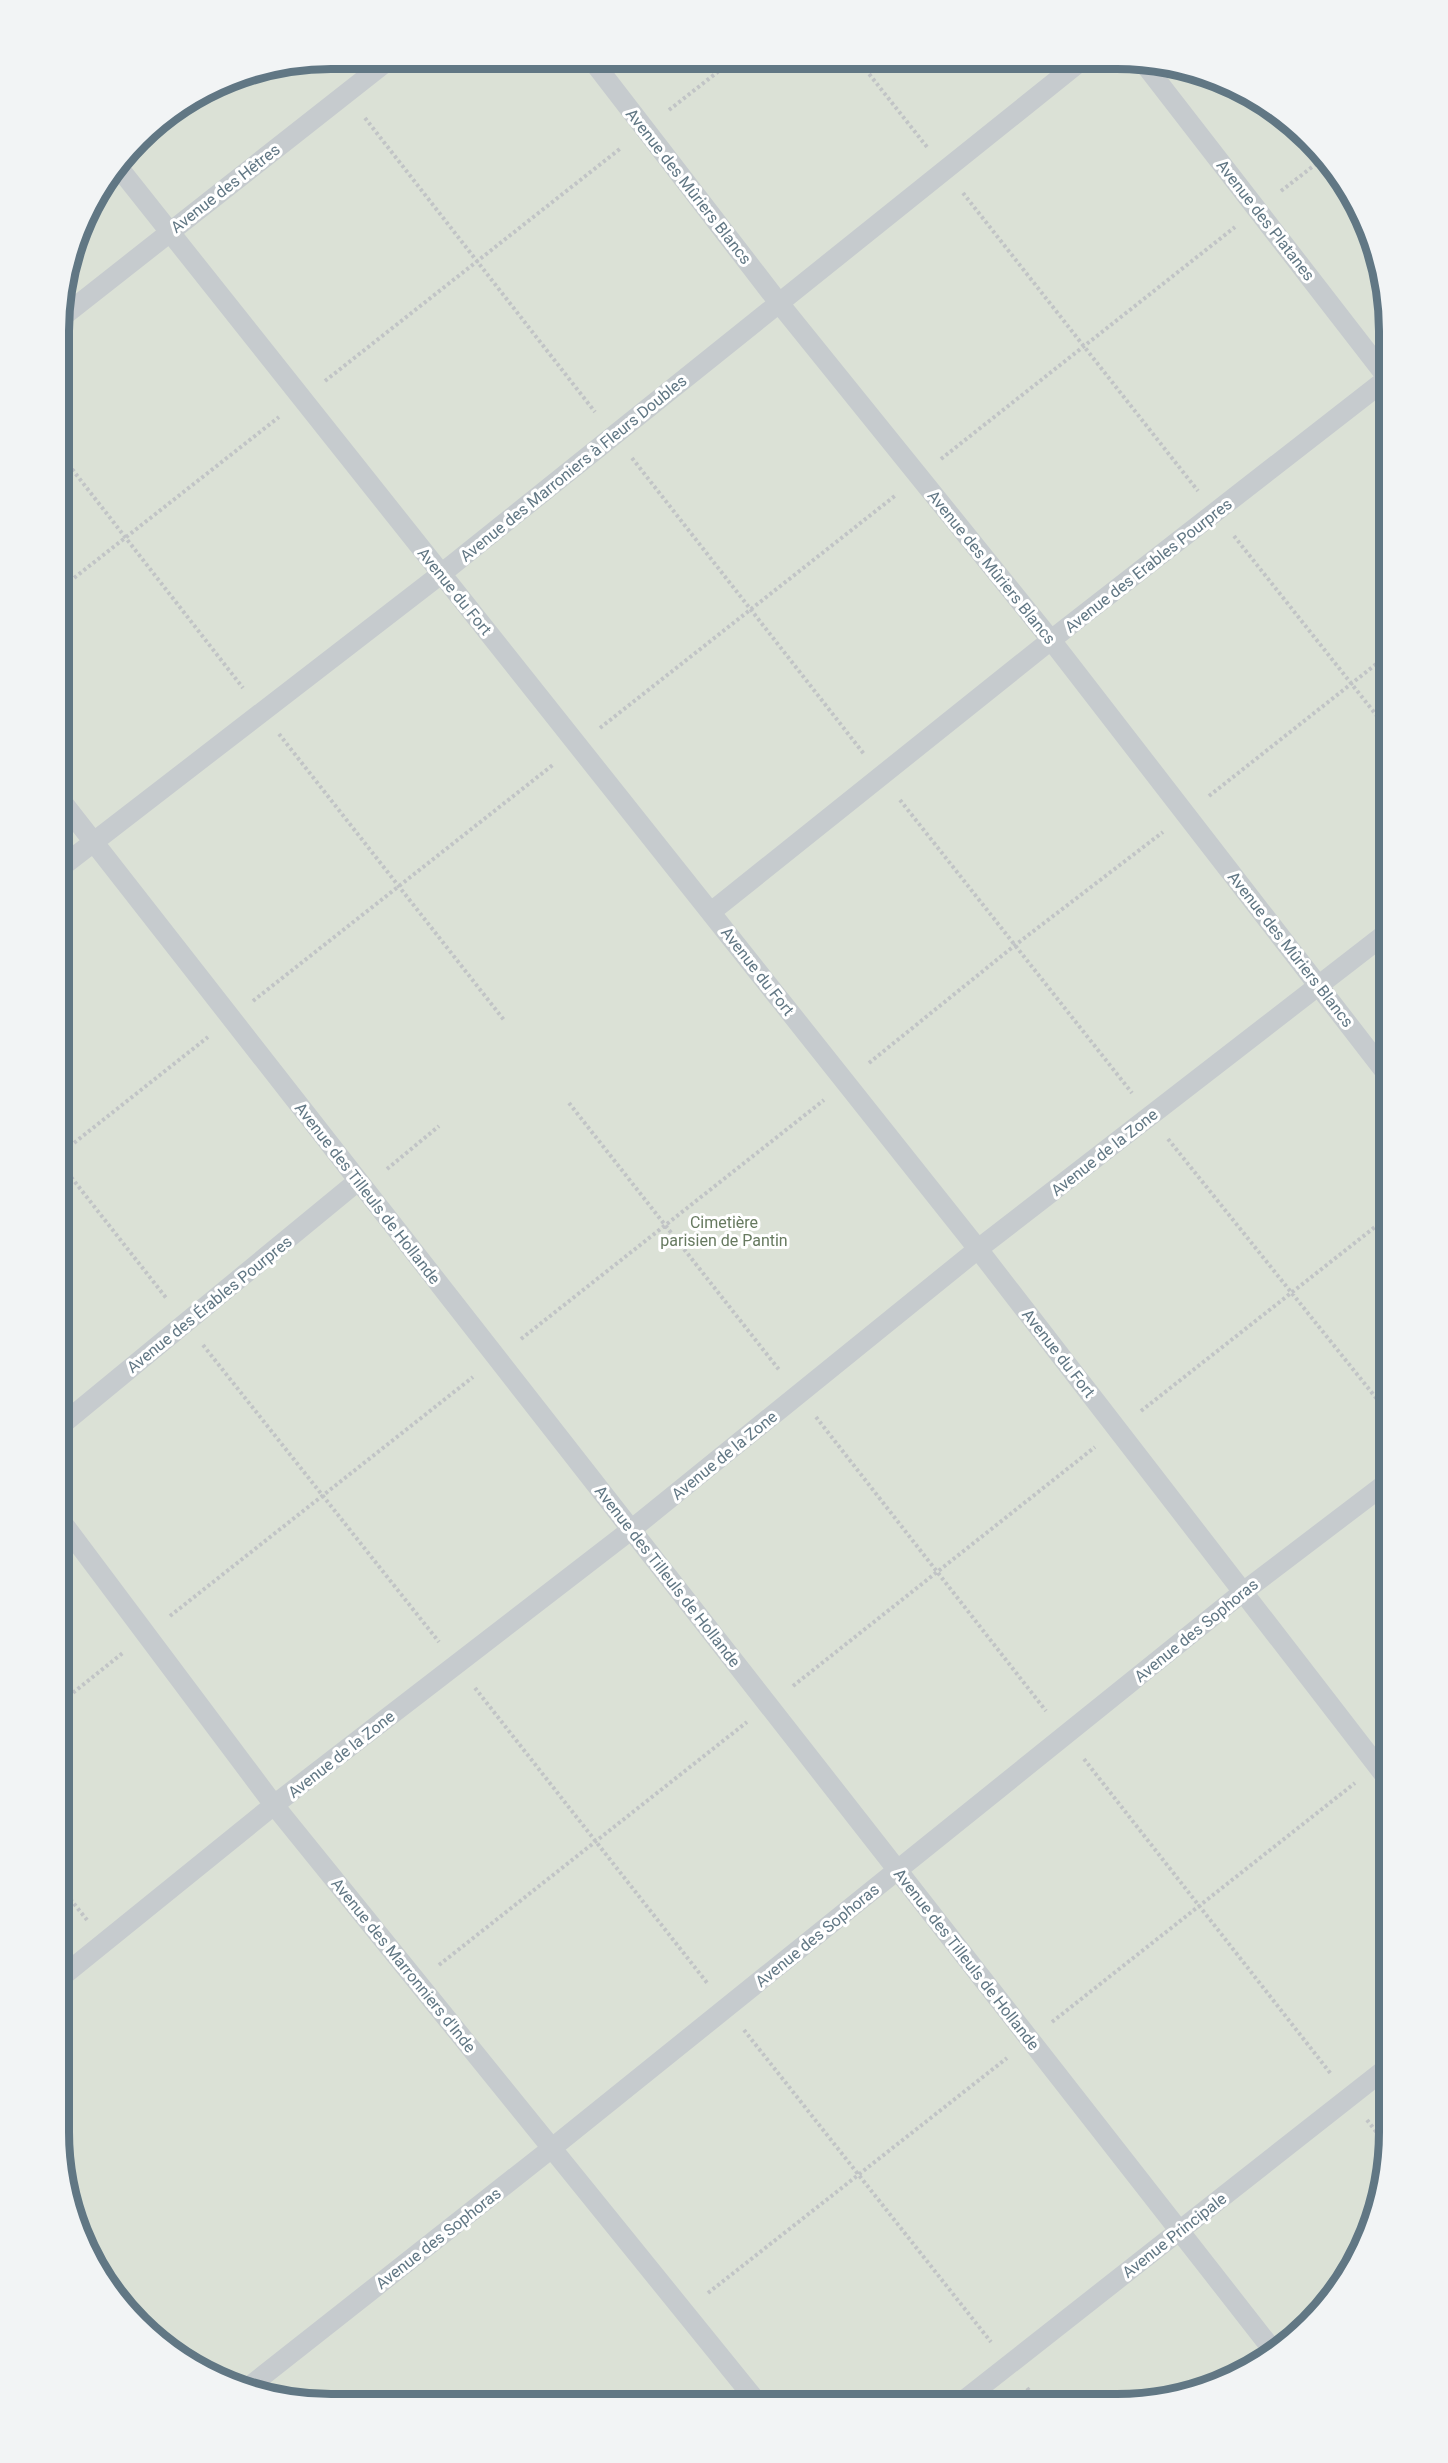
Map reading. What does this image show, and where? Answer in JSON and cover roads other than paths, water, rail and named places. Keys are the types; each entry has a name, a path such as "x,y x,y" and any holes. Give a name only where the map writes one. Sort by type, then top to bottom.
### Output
{"lane":[{"name":"Avenue des Hêtres","path":"70,311 377,69"},
{"name":"Avenue des Mûriers Blancs","path":"599,69 779,303 1052,640 1379,1064"},
{"name":"Avenue des Marroniers à Fleurs Doubles","path":"69,861 441,574 1071,69"},
{"name":"Avenue des Platanes","path":"1150,71 1379,366"},
{"name":"Avenue du Fort","path":"123,173 978,1249 1379,1767"},
{"name":"Avenue des Erables Pourpres","path":"711,912 1052,640 1379,387"},
{"name":"Avenue des Tilleuls de Hollande","path":"69,810 1269,2345"},
{"name":"Avenue de la Zone","path":"69,1971 274,1805 632,1529 978,1249 1379,940"},
{"name":"Avenue des Érables Pourpres","path":"69,1419 360,1185"},
{"name":"Avenue des Sophoras","path":"254,2382 552,2148 1244,1592 1379,1488"},
{"name":"Avenue des Marronniers d'Inde","path":"69,1531 274,1805 751,2394"},
{"name":"Avenue Principale","path":"972,2394 1379,2074"}],"park label":[{"name":"Cimetière parisien de Pantin","path":"724,1231"}]}
